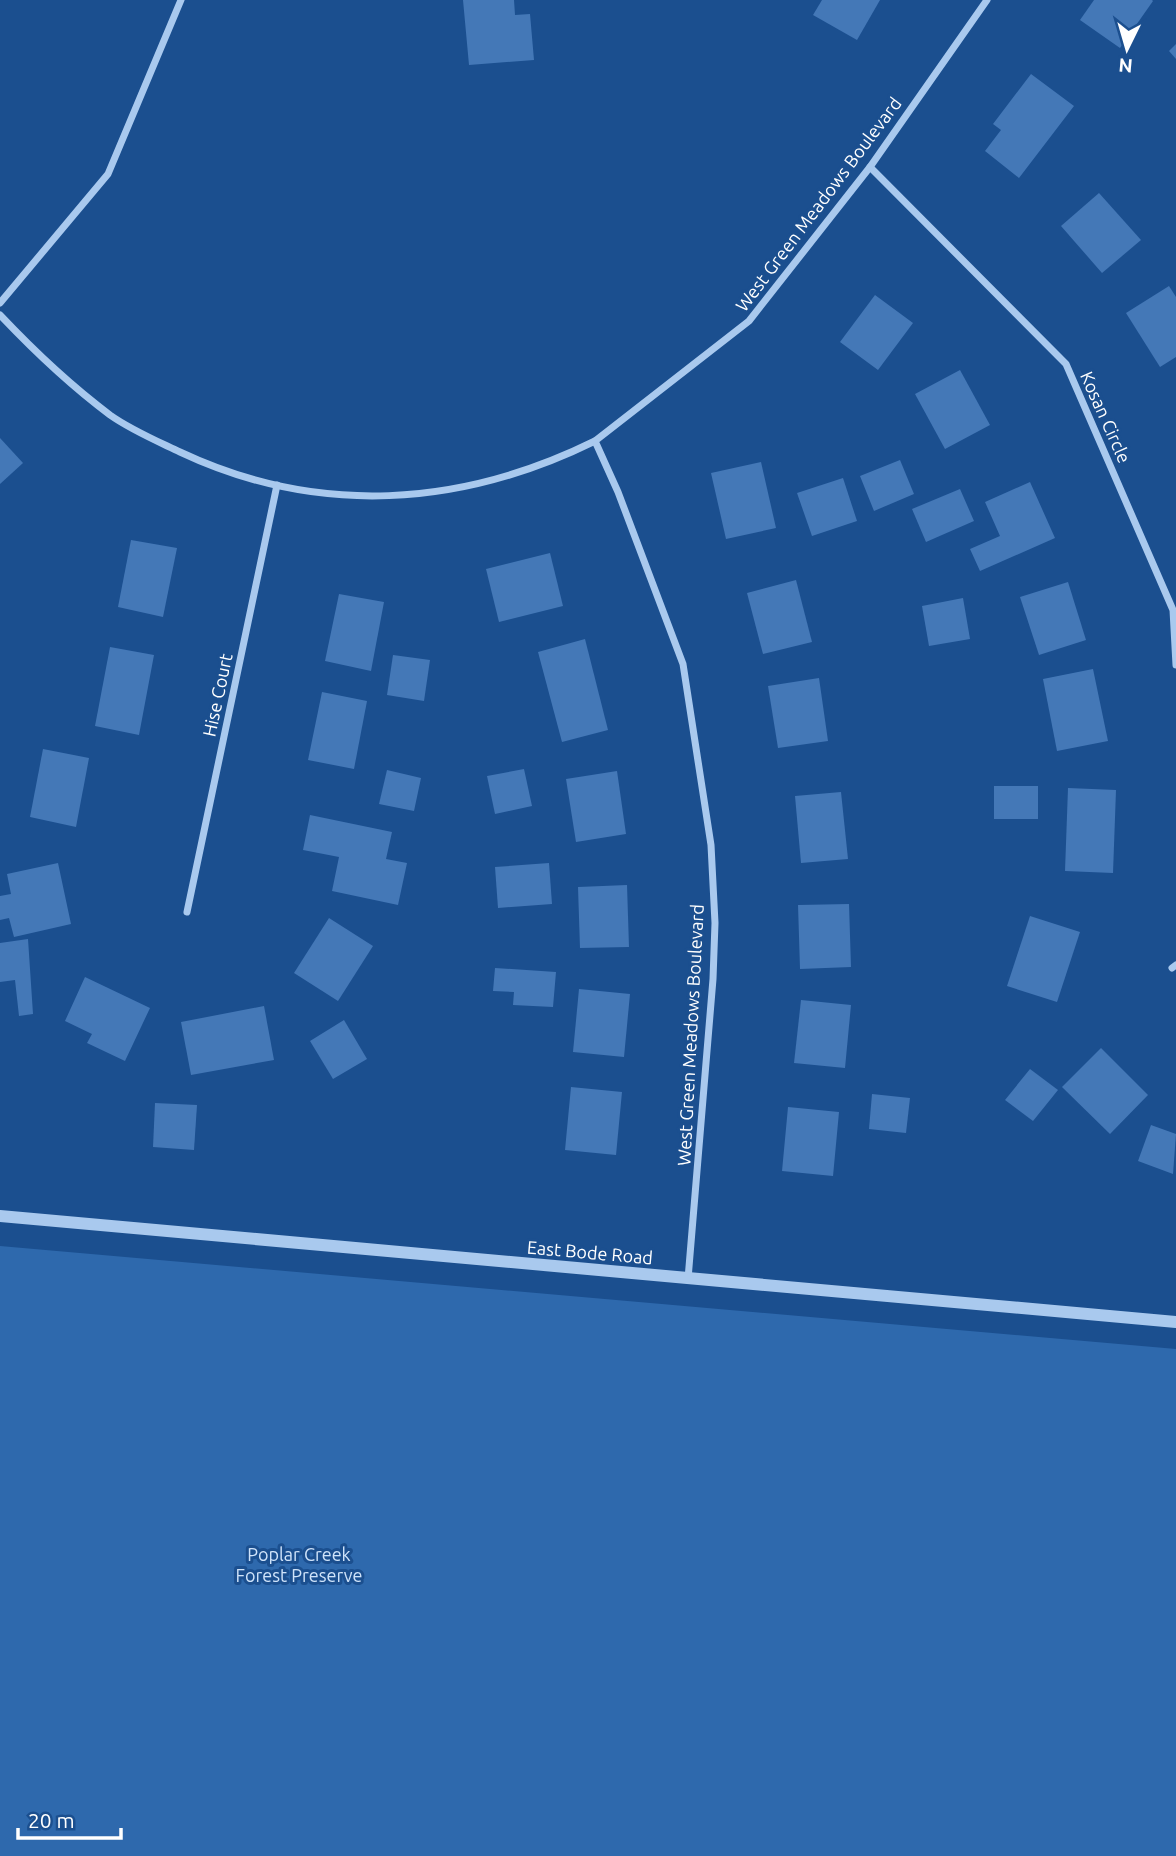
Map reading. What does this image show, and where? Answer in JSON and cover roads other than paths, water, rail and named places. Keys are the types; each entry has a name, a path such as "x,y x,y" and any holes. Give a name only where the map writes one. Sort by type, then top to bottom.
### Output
{"street":[{"path":"0,303 108,174 181,0"},
{"name":"West Green Meadows Boulevard","path":"688,1279 713,979 715,923 711,845 684,664 618,492 595,441 749,321 870,167 987,0"},
{"name":"Kosan Circle","path":"870,167 1066,363 1173,610 1176,665"},
{"path":"0,315 58,372 112,416 202,462 277,485 374,496 439,492 485,484 546,465 595,441"},
{"name":"Hise Court","path":"187,912 277,485"},
{"name":"East Bode Road","path":"0,1216 1176,1322"}],"park label":[{"name":"Poplar Creek Forest Preserve","path":"299,1564"}]}
